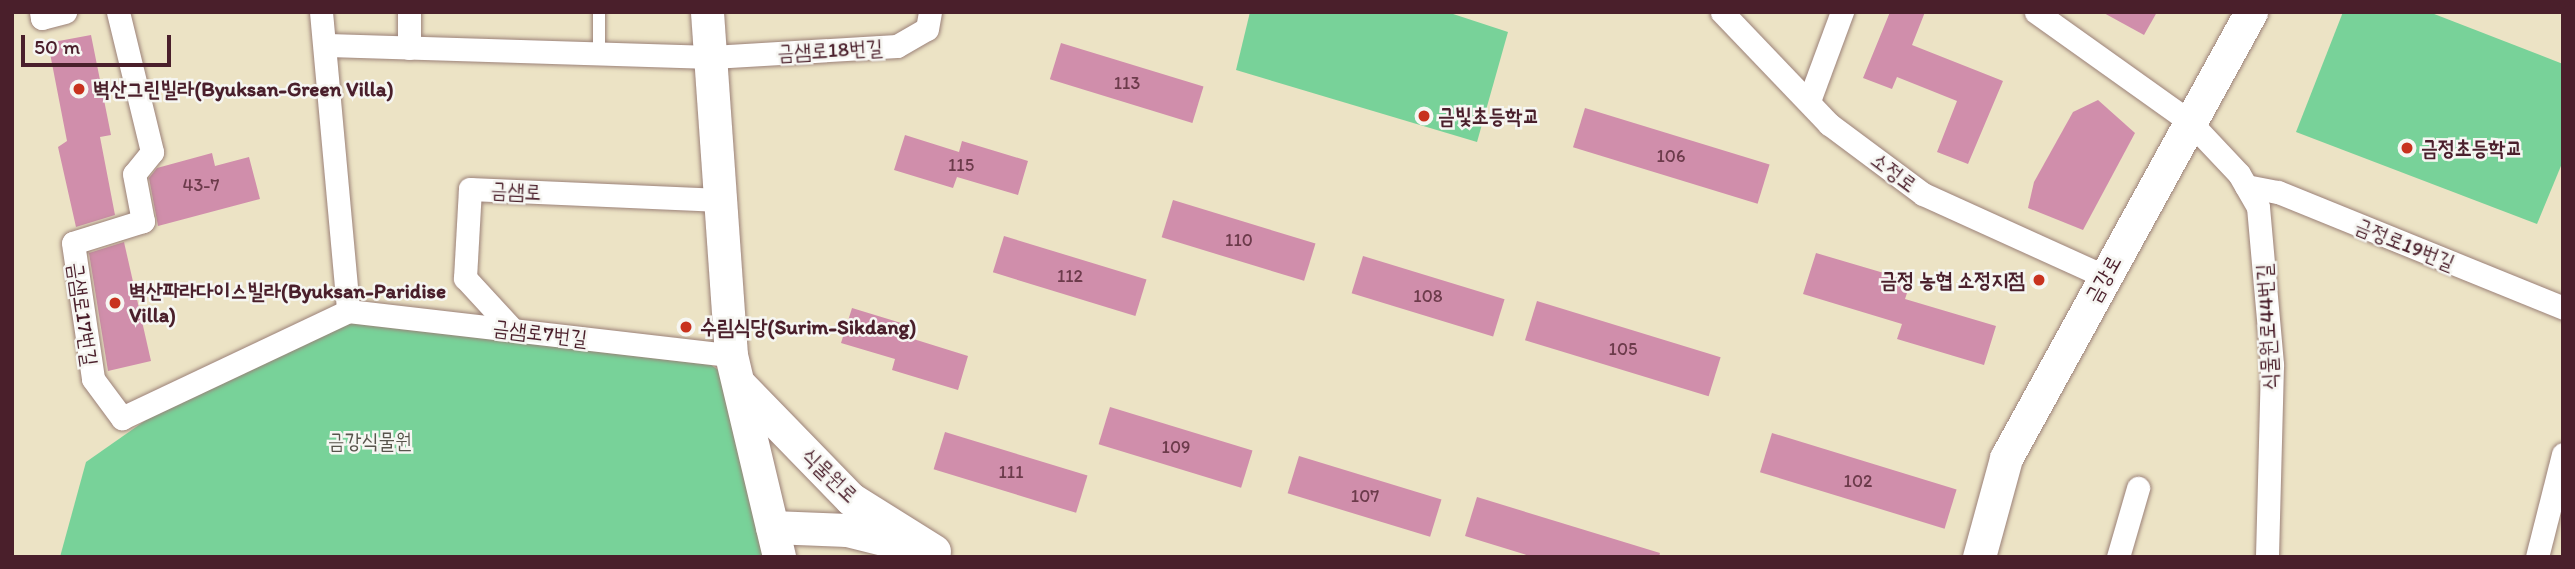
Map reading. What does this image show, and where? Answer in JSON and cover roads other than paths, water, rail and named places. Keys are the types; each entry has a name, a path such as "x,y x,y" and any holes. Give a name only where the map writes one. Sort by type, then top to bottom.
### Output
{"main road":[{"path":"707,12 735,370 775,542"},
{"name":"금강로","path":"1979,557 2006,457 2251,12"},
{"name":"식물원로","path":"735,370 851,499 944,554"},
{"name":"식물원로","path":"775,542 846,530 944,554"}],"street":[{"path":"41,12 42,18 65,12"},
{"name":"금샘로17번길","path":"118,12 152,152 134,174 143,221 73,243 93,379 122,418 348,311"},
{"path":"321,12 328,46 348,311"},
{"path":"409,12 409,48"},
{"name":"금샘로18번길","path":"712,57 897,46 927,29 930,12"},
{"name":"소정로","path":"1722,12 1829,124 1923,194 2104,276"},
{"path":"1809,101 1842,12"},
{"name":"식물원로44번길","path":"2036,12 2190,122 2246,186 2258,207 2272,365 2267,557"},
{"path":"328,46 712,57"},
{"name":"금정로19번길","path":"2246,186 2278,192 2563,308"},
{"name":"금샘로","path":"513,330 465,278 470,189 721,200"},
{"name":"금샘로7번길","path":"348,311 513,330 735,370"},
{"path":"2537,557 2563,454"},
{"path":"2118,557 2138,488"}],"lane":[{"path":"600,12 600,53"}],"place":[{"name":"벽산그린빌라(Byuksan-Green Villa)","path":"79,89"},
{"name":"금빛초등학교","path":"1424,116"},
{"name":"금정초등학교","path":"2407,148"},
{"name":"금정 농협 소정지점","path":"2039,280"},
{"name":"벽산파라다이스빌라(Byuksan-Paridise Villa)","path":"115,303"},
{"name":"수림식당(Surim-Sikdang)","path":"686,327"}],"park label":[{"name":"금강식물원","path":"370,441"}]}
